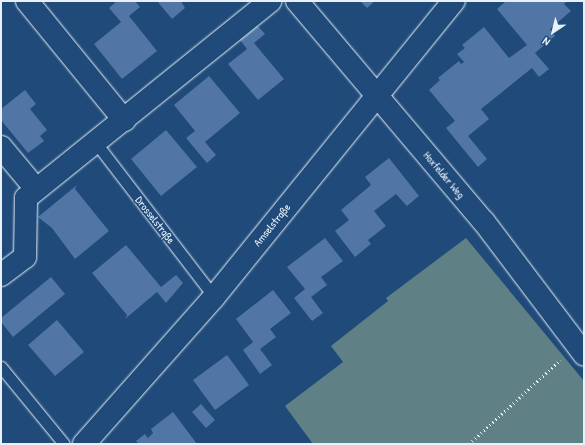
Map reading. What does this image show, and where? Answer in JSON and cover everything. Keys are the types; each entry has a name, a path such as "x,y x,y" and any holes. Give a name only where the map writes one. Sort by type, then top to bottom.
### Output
{"street":[{"path":"27,1 124,120"},
{"path":"1,275 25,257 26,198 270,1"},
{"name":"Hoxfelder Weg","path":"297,1 484,222 580,349"},
{"name":"Amselstraße","path":"84,444 214,297 454,1"},
{"path":"1,147 36,189"}],"lane":[{"name":"Drosselstraße","path":"96,143 214,297"},
{"path":"1,367 64,444"}],"path":[{"path":"469,444 540,380 580,349"}],"green space":[{"path":"466,238 584,381 584,444 313,444 285,406 343,362 331,346 388,301 386,298"}],"building":[{"path":"117,1 135,1 140,7 129,16 157,51 122,79 94,44 121,22 109,8"},
{"path":"157,1 181,1 185,8 172,19"},
{"path":"360,1 375,1 367,8"},
{"path":"506,1 567,1 564,4 571,11 550,29 555,36 535,53 549,69 539,77 532,68 481,109 489,119 468,136 487,159 478,167 446,128 455,121 429,90 440,80 438,78 459,61 461,64 464,62 457,54 465,48 462,45 484,27 509,58 527,45 497,9"},
{"path":"257,25 265,34 254,43 284,79 258,100 228,64 247,49 240,40"},
{"path":"209,76 240,113 205,142 216,155 207,163 186,138 195,131 174,105"},
{"path":"25,90 36,104 30,109 47,130 40,136 44,141 28,153 1,120 1,109"},
{"path":"166,130 197,167 161,196 131,159"},
{"path":"389,158 419,196 407,206 396,194 374,211 386,226 368,240 371,244 355,257 335,231 349,220 341,210 371,185 365,177"},
{"path":"77,185 75,189 109,231 75,259 52,228 38,217"},
{"path":"325,238 343,261 321,277 327,285 311,297 323,313 312,321 294,298 305,289 287,267"},
{"path":"126,245 161,287 176,275 183,283 166,303 157,292 125,319 127,315 92,273"},
{"path":"51,277 65,294 13,337 1,322 1,318"},
{"path":"273,290 291,313 270,329 276,337 260,349 272,365 260,374 243,350 253,342 236,319"},
{"path":"57,320 84,352 55,376 28,345"},
{"path":"227,355 249,385 215,410 193,380"},
{"path":"201,404 215,420 206,428 192,412"},
{"path":"173,412 197,444 139,444 136,441 145,434 148,438 153,433 151,429"}]}
